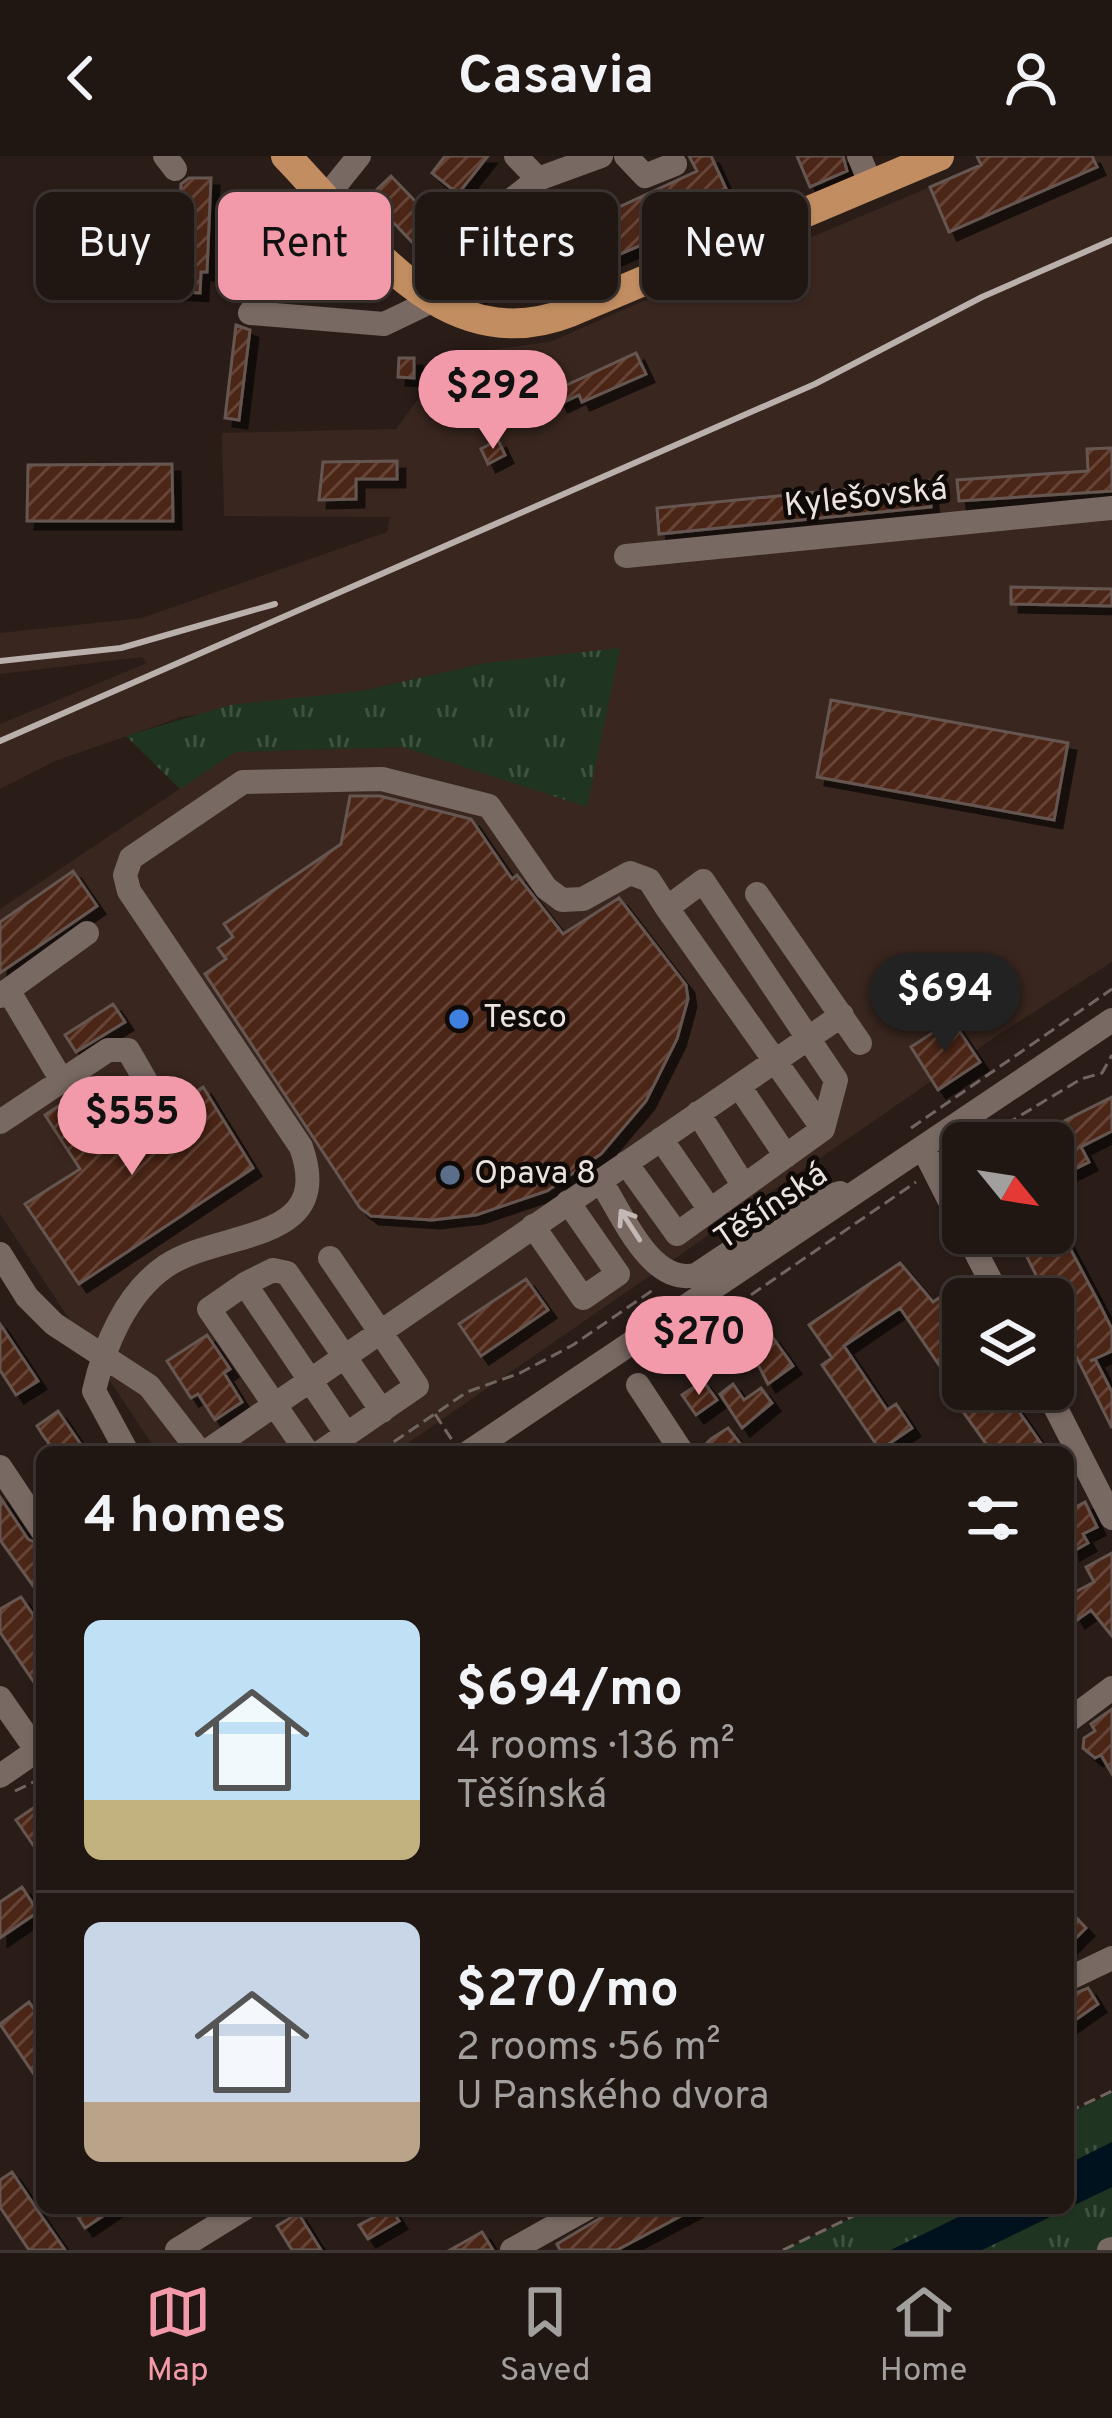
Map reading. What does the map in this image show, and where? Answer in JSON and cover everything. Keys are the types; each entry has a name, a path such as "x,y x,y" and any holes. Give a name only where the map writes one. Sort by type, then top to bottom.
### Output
{"main road":[{"path":"286,156 321,192"},
{"path":"391,261 432,301 483,324 546,321 939,156"}],"street":[{"path":"330,192 359,156"},
{"path":"516,156 538,179"},
{"path":"522,192 538,179 601,156"},
{"path":"626,156 645,176 675,164"},
{"path":"859,156 872,185"},
{"path":"259,300 250,313 384,324 432,301"},
{"name":"Kylešovská","path":"626,556 1112,508"},
{"path":"125,1446 94,1391 126,1308 148,1280 181,1257 285,1221 302,1207 310,1188 302,1148 129,891 125,875 131,859 243,782 382,779 489,806 546,888 562,900 583,898 630,873 649,880 823,1130"},
{"path":"626,1162 677,1234 823,1130 836,1080 703,881 667,908"},
{"path":"757,894 860,1043"},
{"path":"62,1081 4,993 86,933"},
{"path":"212,1446 842,1015"},
{"name":"Těšínská","path":"478,1446 865,1186 916,1138 1112,1020"},
{"path":"0,1122 119,1047 128,1050 151,1090"},
{"path":"739,1086 786,1156"},
{"path":"698,1113 744,1186"},
{"path":"662,1138 710,1210"},
{"path":"916,1138 942,1187"},
{"path":"600,1180 665,1274 697,1275 801,1205 865,1186"},
{"path":"533,1226 583,1298 618,1274 568,1202"},
{"path":"0,1254 27,1297 54,1324 160,1397 198,1446"},
{"path":"330,1258 417,1386 330,1446"},
{"path":"303,1446 209,1309 273,1270 287,1273 382,1411"},
{"path":"244,1284 347,1435"},
{"path":"642,1376 679,1446"},
{"path":"1057,1410 1110,1507"},
{"path":"0,1467 36,1521"},
{"path":"1074,1716 1112,1688"},
{"path":"0,1698 36,1745"},
{"path":"0,1776 36,1751"},
{"path":"1074,1976 1112,1958"},
{"path":"177,2250 235,2214"},
{"path":"512,2250 569,2214"}],"path":[{"path":"916,1138 1112,989"},
{"path":"1009,1122 1081,1078 1102,1072 1112,1055"},
{"path":"642,1376 906,1188"},
{"path":"388,1446 467,1392 520,1373 615,1321 655,1290 665,1274"},
{"path":"435,1414 456,1446"},
{"path":"1074,2109 1112,2091"},
{"path":"783,2250 858,2214"}],"shaded area":[{"path":"979,156 1112,156 1112,962 998,1035 404,1446 153,1446 0,1214 0,909 235,752 403,747 587,806 486,663 361,691 181,717 55,761 0,789 0,724 147,663 142,657 0,674 0,633 142,618 387,532 390,517 224,516 222,433 396,429 451,355 550,342 646,300 808,300 808,239 980,165"}],"green space":[{"path":"620,648 587,807 403,747 235,752 180,789 126,736 230,705 361,691 486,663"},
{"path":"1112,2093 1112,2142 1074,2161 1074,2111"},
{"path":"1112,2187 1112,2250 982,2250 1056,2214 1074,2214 1074,2205"},
{"path":"859,2214 965,2214 891,2250 784,2250"}],"water":[{"path":"1112,2142 1112,2187 1074,2205 1074,2161"},
{"path":"965,2214 1056,2214 982,2250 891,2250"}],"building":[{"path":"445,156 488,156 460,192 432,173"},
{"path":"689,156 711,156 728,192 651,192 697,171"},
{"path":"797,156 843,156 847,171 810,187"},
{"path":"977,156 1092,156 1097,167 949,232 930,187 981,165"},
{"path":"391,176 415,201 415,245 391,220 391,192 374,192"},
{"path":"189,178 211,178 207,272 201,272 200,293 194,293 194,192 181,192 181,184"},
{"path":"642,196 642,245 618,255 618,207"},
{"path":"236,325 250,330 239,420 225,418"},
{"path":"636,353 646,374 582,402 579,395 560,404 554,391"},
{"path":"399,358 414,358 414,378 398,377"},
{"path":"498,440 505,455 488,464 481,449"},
{"path":"1112,448 1112,491 959,501 957,480 1088,471 1087,449"},
{"path":"397,461 397,479 356,479 356,499 319,500 323,462"},
{"path":"172,464 173,521 27,521 28,465"},
{"path":"928,481 931,507 659,534 657,508"},
{"path":"1011,587 1112,589 1112,606 1011,604"},
{"path":"831,700 1068,743 1054,820 817,777"},
{"name":"Tesco","path":"350,796 380,796 471,819 512,879 517,875 563,934 619,898 686,985 688,999 677,1039 646,1101 601,1154 547,1191 476,1215 432,1220 371,1216 360,1208 205,974 226,959 218,948 233,937 224,924 341,844"},
{"path":"73,871 97,906 0,973 0,922"},
{"path":"113,1004 125,1022 76,1052 65,1035"},
{"path":"952,1020 980,1062 938,1090 911,1047"},
{"path":"203,1087 253,1168 79,1284 25,1204 80,1169 45,1115 86,1088 121,1141"},
{"path":"1112,1097 1112,1131 1081,1147 1089,1162 1074,1170 1074,1122 1062,1122"},
{"path":"1026,1254 1073,1254 1112,1329 1112,1351 1090,1361 1095,1359 1112,1392 1112,1428 1074,1352 1074,1278 1038,1278"},
{"path":"900,1263 933,1302 942,1296 942,1369 900,1308 844,1346 887,1410 896,1404 912,1428 886,1446 877,1446 822,1365 832,1358 809,1325"},
{"path":"526,1279 548,1310 481,1356 459,1324"},
{"path":"0,1324 38,1381 16,1395 0,1370"},
{"path":"207,1335 230,1369 224,1373 242,1402 215,1420 198,1394 191,1398 167,1361"},
{"path":"771,1335 793,1366 768,1384 750,1349"},
{"path":"703,1381 717,1400 696,1415 682,1395"},
{"path":"733,1384 744,1400 761,1388 772,1403 742,1428 720,1394"},
{"path":"968,1410 1018,1410 1043,1446 988,1446 964,1413"},
{"path":"58,1411 82,1446 51,1446 37,1426"},
{"path":"728,1428 742,1446 704,1446"},
{"path":"0,1497 28,1539 36,1543 36,1590 0,1540"},
{"path":"1085,1502 1097,1527 1083,1534 1088,1543 1074,1551 1074,1508"},
{"path":"1112,1553 1112,1636 1091,1610 1077,1620 1074,1614 1074,1593 1094,1582 1086,1567"},
{"path":"21,1597 36,1619 36,1685 0,1632 0,1609"},
{"path":"1112,1709 1112,1774 1101,1755 1095,1758 1083,1748 1084,1738 1095,1731 1091,1724"},
{"path":"36,1806 36,1849 16,1820"},
{"path":"22,1887 36,1913 0,1938 0,1902"},
{"path":"1074,1915 1086,1928 1074,1940"},
{"path":"1088,1988 1098,2004 1074,2021 1074,1994"},
{"path":"29,2002 36,2012 36,2077 0,2024"},
{"path":"12,2172 36,2214 65,2250 29,2250 0,2207 0,2180"},
{"path":"76,2214 106,2214 85,2228"},
{"path":"299,2214 321,2250 292,2250 277,2226"},
{"path":"380,2214 395,2214 399,2221 368,2239 359,2225"},
{"path":"607,2214 685,2214 617,2250 560,2250 557,2244"},
{"path":"482,2232 493,2250 450,2250 475,2236"}],"railway":[{"path":"0,741 815,384 982,297 1112,240"},
{"path":"0,661 121,648 275,604"}],"place":[{"name":"Tesco","path":"459,1019"},
{"name":"Opava 8","path":"450,1175"}]}
